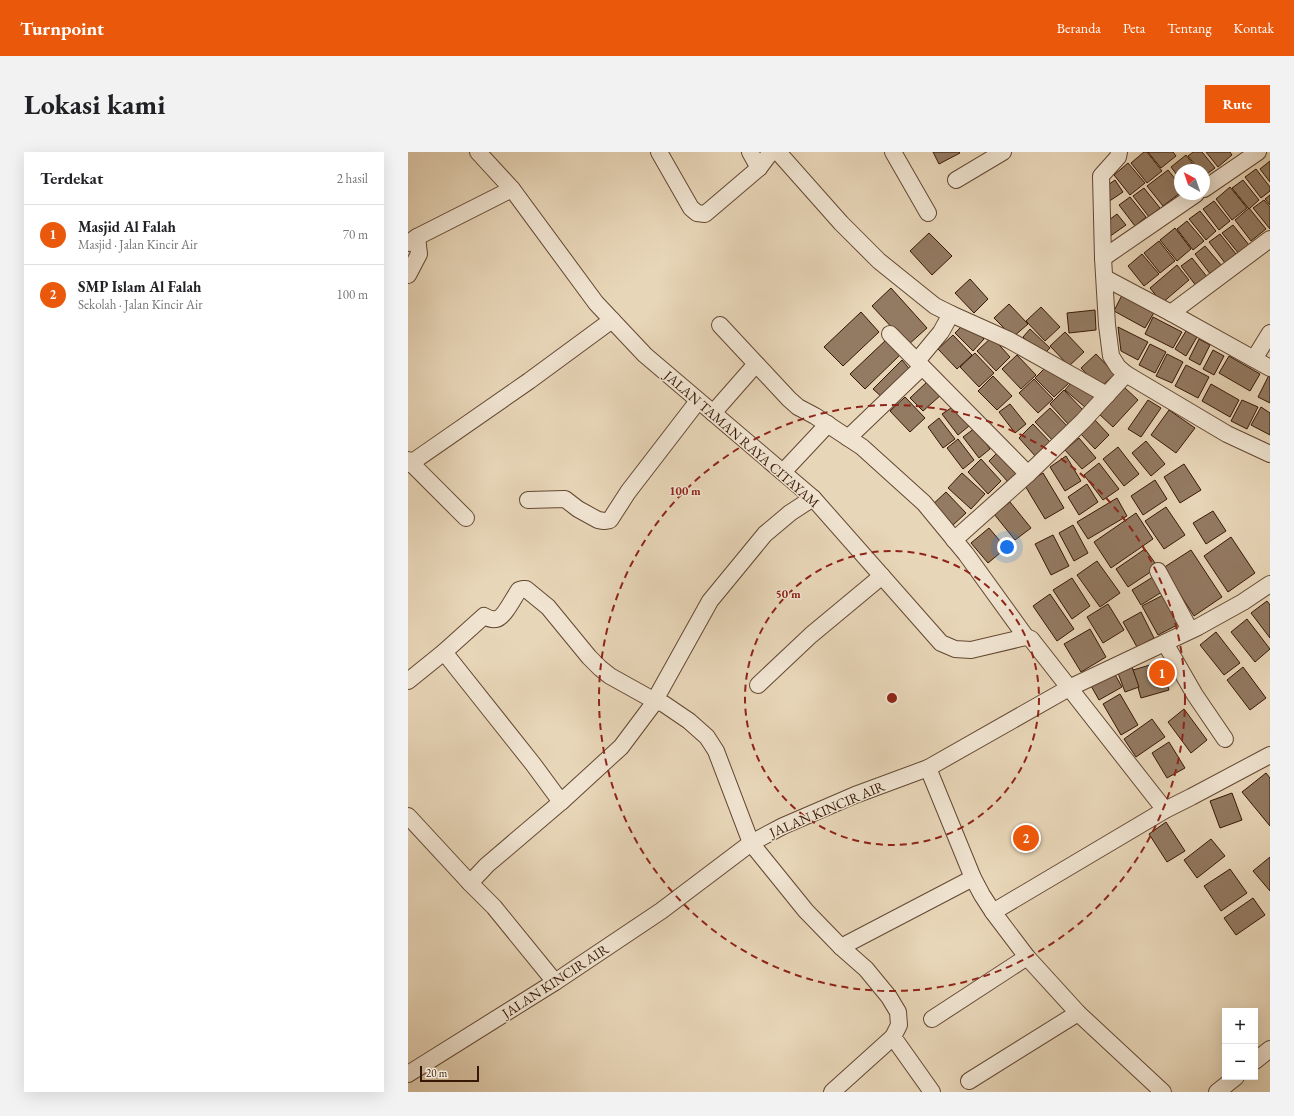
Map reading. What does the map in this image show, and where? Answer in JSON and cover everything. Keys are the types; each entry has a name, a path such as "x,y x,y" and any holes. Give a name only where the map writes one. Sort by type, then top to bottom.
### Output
{"street":[{"name":"JALAN TAMAN RAYA CITAYAM","path":"478,152 512,189 596,303 645,355 813,498 941,643 955,649 971,650 1026,637"},
{"path":"659,152 691,208 697,213 705,214 759,168 771,152"},
{"path":"750,152 759,168"},
{"path":"778,152 841,223 878,261 935,306 1010,340 1107,395"},
{"path":"893,152 928,213"},
{"path":"956,180 1003,152"},
{"path":"1210,185 1258,152"},
{"path":"1121,154 1101,176 1103,258 1107,325 1111,356 1118,367 1126,374 1227,434 1270,454"},
{"path":"408,275 418,254 413,240 512,189"},
{"path":"1103,258 1187,200"},
{"path":"1171,313 1270,239"},
{"path":"1105,278 1270,368"},
{"path":"848,438 919,364 951,314"},
{"path":"466,518 409,462 529,381 612,320"},
{"path":"720,325 798,407 828,424 862,447 924,503 954,540 1026,637 1031,639 1037,646 1165,810"},
{"path":"1254,359 1270,333"},
{"path":"890,334 1028,474"},
{"path":"713,412 756,364"},
{"path":"954,540 1028,474 1083,421 1126,374"},
{"path":"528,500 566,499 598,520 610,520 628,492 698,401"},
{"path":"783,472 828,424"},
{"path":"470,883 487,865 561,802 621,747 655,701 710,601 765,534 790,512 813,498"},
{"path":"1158,571 1190,630"},
{"path":"758,685 811,635 882,576"},
{"name":"JALAN KINCIR AIR","path":"408,1074 555,982 661,911 751,843 784,826 834,804 928,768 1069,688 1198,627 1243,602 1270,584"},
{"path":"408,681 444,652 484,616 490,619 497,619 502,616 520,590 526,589 548,607 589,657 600,668 610,676 655,701 664,704 689,721 707,737 716,751 751,843 806,911 841,947 866,969 889,997 898,1012 899,1025 893,1037 832,1092"},
{"path":"1165,643 1195,695 1225,739"},
{"path":"444,652 533,764 561,802"},
{"path":"993,912 1165,810 1270,755"},
{"path":"928,768 974,878 982,895 993,912 1027,957 1078,1013 1163,1092"},
{"path":"408,816 494,907 555,982"},
{"path":"841,947 974,878"},
{"path":"932,1019 1027,957"},
{"path":"969,1081 1078,1013"},
{"path":"893,1037 932,1092"},
{"path":"1258,1059 1270,1049"},
{"path":"1217,1092 1232,1080"}],"building":[{"path":"933,152 959,152 960,153 939,164"},
{"path":"1144,152 1147,152 1162,171 1147,183 1131,163"},
{"path":"1148,152 1173,152 1176,156 1161,168"},
{"path":"1193,152 1202,152 1215,168 1210,172 1210,164 1194,164 1188,156"},
{"path":"1206,152 1230,152 1232,155 1218,167"},
{"path":"1186,155 1193,164 1175,164"},
{"path":"1270,161 1270,182 1260,169"},
{"path":"1128,163 1145,183 1130,195 1114,175"},
{"path":"1256,169 1270,187 1270,191 1261,198 1245,177"},
{"path":"1168,170 1174,178 1174,198 1163,206 1147,186"},
{"path":"1115,180 1123,192 1108,202 1108,185"},
{"path":"1243,180 1259,200 1249,209 1232,188"},
{"path":"1230,187 1247,208 1232,220 1216,199"},
{"path":"1144,188 1160,208 1149,217 1133,196"},
{"path":"1270,195 1270,205 1265,199"},
{"path":"1130,197 1146,217 1135,226 1119,205"},
{"path":"1264,200 1270,207 1270,229 1253,208"},
{"path":"1214,201 1230,221 1219,230 1203,209"},
{"path":"1249,208 1266,229 1251,241 1235,220"},
{"path":"1200,211 1216,231 1206,240 1189,219"},
{"path":"1117,214 1126,225 1109,237 1109,220"},
{"path":"1187,221 1204,241 1193,250 1177,229"},
{"path":"1233,225 1249,245 1239,254 1222,233"},
{"path":"1175,228 1191,249 1177,261 1160,240"},
{"path":"929,233 952,256 932,275 910,251"},
{"path":"1220,234 1236,254 1225,263 1209,242"},
{"path":"1159,241 1175,261 1160,273 1144,253"},
{"path":"1205,246 1222,266 1211,275 1195,254"},
{"path":"1142,254 1159,274 1144,286 1128,266"},
{"path":"1192,258 1208,278 1197,287 1181,266"},
{"path":"1177,265 1189,280 1162,303 1150,288"},
{"path":"970,279 988,299 974,313 955,293"},
{"path":"891,288 927,328 908,345 872,306"},
{"path":"1123,293 1155,311 1145,328 1114,311"},
{"path":"1009,304 1028,324 1013,337 994,318"},
{"path":"1041,307 1060,327 1045,341 1026,321"},
{"path":"1095,310 1096,330 1069,333 1067,313"},
{"path":"861,312 879,332 843,366 824,347"},
{"path":"1153,317 1182,332 1173,348 1145,334"},
{"path":"966,322 984,339 973,351 955,333"},
{"path":"1118,327 1148,342 1138,360 1121,351"},
{"path":"1030,329 1050,348 1042,356 1023,337"},
{"path":"1186,331 1197,337 1186,356 1175,349"},
{"path":"1065,332 1084,352 1069,366 1050,346"},
{"path":"953,335 972,355 957,369 938,349"},
{"path":"992,337 1010,357 996,371 977,351"},
{"path":"887,339 901,354 865,389 850,374"},
{"path":"1199,339 1210,345 1200,365 1189,359"},
{"path":"1150,344 1166,352 1155,373 1139,365"},
{"path":"1213,350 1224,356 1214,375 1203,369"},
{"path":"975,353 994,373 979,387 960,367"},
{"path":"1096,354 1115,374 1100,388 1081,368"},
{"path":"1167,354 1183,362 1172,383 1156,376"},
{"path":"1017,355 1036,375 1021,389 1002,369"},
{"path":"1229,356 1260,374 1250,391 1219,373"},
{"path":"902,360 912,372 884,399 873,389"},
{"path":"1050,363 1069,383 1054,397 1035,378"},
{"path":"1186,365 1209,377 1198,398 1175,386"},
{"path":"1269,375 1270,376 1270,403 1258,397"},
{"path":"993,376 1012,396 997,410 978,391"},
{"path":"1076,377 1096,396 1086,408 1065,390"},
{"path":"1034,379 1053,399 1038,413 1019,393"},
{"path":"928,381 941,395 923,411 910,398"},
{"path":"1211,384 1239,400 1230,417 1202,401"},
{"path":"1124,387 1138,400 1113,427 1099,414"},
{"path":"1064,390 1083,410 1068,424 1050,404"},
{"path":"905,397 925,418 910,432 890,411"},
{"path":"1148,400 1161,408 1141,437 1128,429"},
{"path":"1242,400 1258,407 1247,429 1231,421"},
{"path":"1010,404 1026,424 1015,433 999,412"},
{"path":"954,406 969,426 958,435 942,414"},
{"path":"1261,407 1270,413 1270,435 1251,425"},
{"path":"1050,408 1069,428 1054,442 1035,422"},
{"path":"1169,410 1195,428 1176,453 1151,435"},
{"path":"939,418 955,439 943,448 928,427"},
{"path":"1094,419 1109,435 1095,449 1080,433"},
{"path":"1033,424 1052,444 1037,458 1019,438"},
{"path":"975,428 990,449 979,458 963,437"},
{"path":"1079,438 1096,458 1082,469 1065,450"},
{"path":"958,439 974,460 963,469 947,448"},
{"path":"1146,441 1165,464 1151,476 1132,453"},
{"path":"1118,447 1139,474 1124,486 1103,459"},
{"path":"999,451 1020,473 1009,483 989,461"},
{"path":"1066,456 1081,481 1065,491 1050,467"},
{"path":"981,459 1001,481 988,494 968,472"},
{"path":"1099,463 1119,489 1103,500 1084,475"},
{"path":"1184,464 1201,490 1180,503 1164,477"},
{"path":"962,473 985,494 971,509 948,488"},
{"path":"1043,473 1064,508 1045,519 1024,484"},
{"path":"1155,480 1167,499 1143,515 1131,496"},
{"path":"1087,484 1098,502 1079,515 1068,497"},
{"path":"946,492 966,513 952,526 931,506"},
{"path":"1117,498 1127,516 1088,539 1077,522"},
{"path":"1010,502 1031,528 1015,540 994,514"},
{"path":"1166,507 1185,535 1164,549 1145,521"},
{"path":"1213,511 1226,531 1206,544 1193,523"},
{"path":"1136,513 1153,539 1111,568 1094,542"},
{"path":"1073,525 1088,553 1074,561 1059,533"},
{"path":"989,528 1006,548 988,563 971,543"},
{"path":"1053,535 1069,566 1051,575 1035,544"},
{"path":"1231,537 1255,573 1228,592 1204,556"},
{"path":"1145,549 1158,567 1128,587 1116,569"},
{"path":"1191,550 1222,597 1194,616 1163,568"},
{"path":"1097,561 1120,593 1100,607 1077,575"},
{"path":"1156,575 1165,590 1141,605 1132,590"},
{"path":"1072,578 1090,606 1072,619 1053,590"},
{"path":"1050,594 1074,629 1057,641 1033,606"},
{"path":"1165,594 1181,623 1158,635 1142,606"},
{"path":"1267,601 1270,605 1270,638 1251,613"},
{"path":"1108,604 1124,630 1103,643 1087,617"},
{"path":"1141,612 1154,638 1137,647 1123,622"},
{"path":"1247,619 1270,649 1255,662 1231,632"},
{"path":"1090,629 1106,657 1081,672 1064,644"},
{"path":"1216,632 1240,663 1224,675 1200,645"},
{"path":"1160,662 1169,690 1141,698 1133,670"},
{"path":"1132,667 1139,687 1125,692 1118,673"},
{"path":"1243,667 1266,698 1250,710 1227,680"},
{"path":"1113,671 1122,687 1099,700 1090,684"},
{"path":"1120,694 1138,725 1121,735 1103,704"},
{"path":"1184,709 1207,740 1191,753 1168,722"},
{"path":"1152,719 1165,737 1136,757 1124,739"},
{"path":"1169,742 1185,768 1167,778 1152,753"},
{"path":"1266,773 1270,778 1270,826 1242,792"},
{"path":"1232,793 1242,820 1220,828 1210,801"},
{"path":"1166,822 1185,851 1167,862 1149,834"},
{"path":"1211,839 1225,856 1197,878 1184,860"},
{"path":"1270,857 1270,891 1253,871"},
{"path":"1230,869 1247,893 1221,911 1204,886"},
{"path":"1253,898 1265,915 1236,935 1224,918"}],"place":[{"name":"Masjid Al Falah","path":"1162,673"},
{"name":"SMP Islam Al Falah","path":"1026,838"}]}
